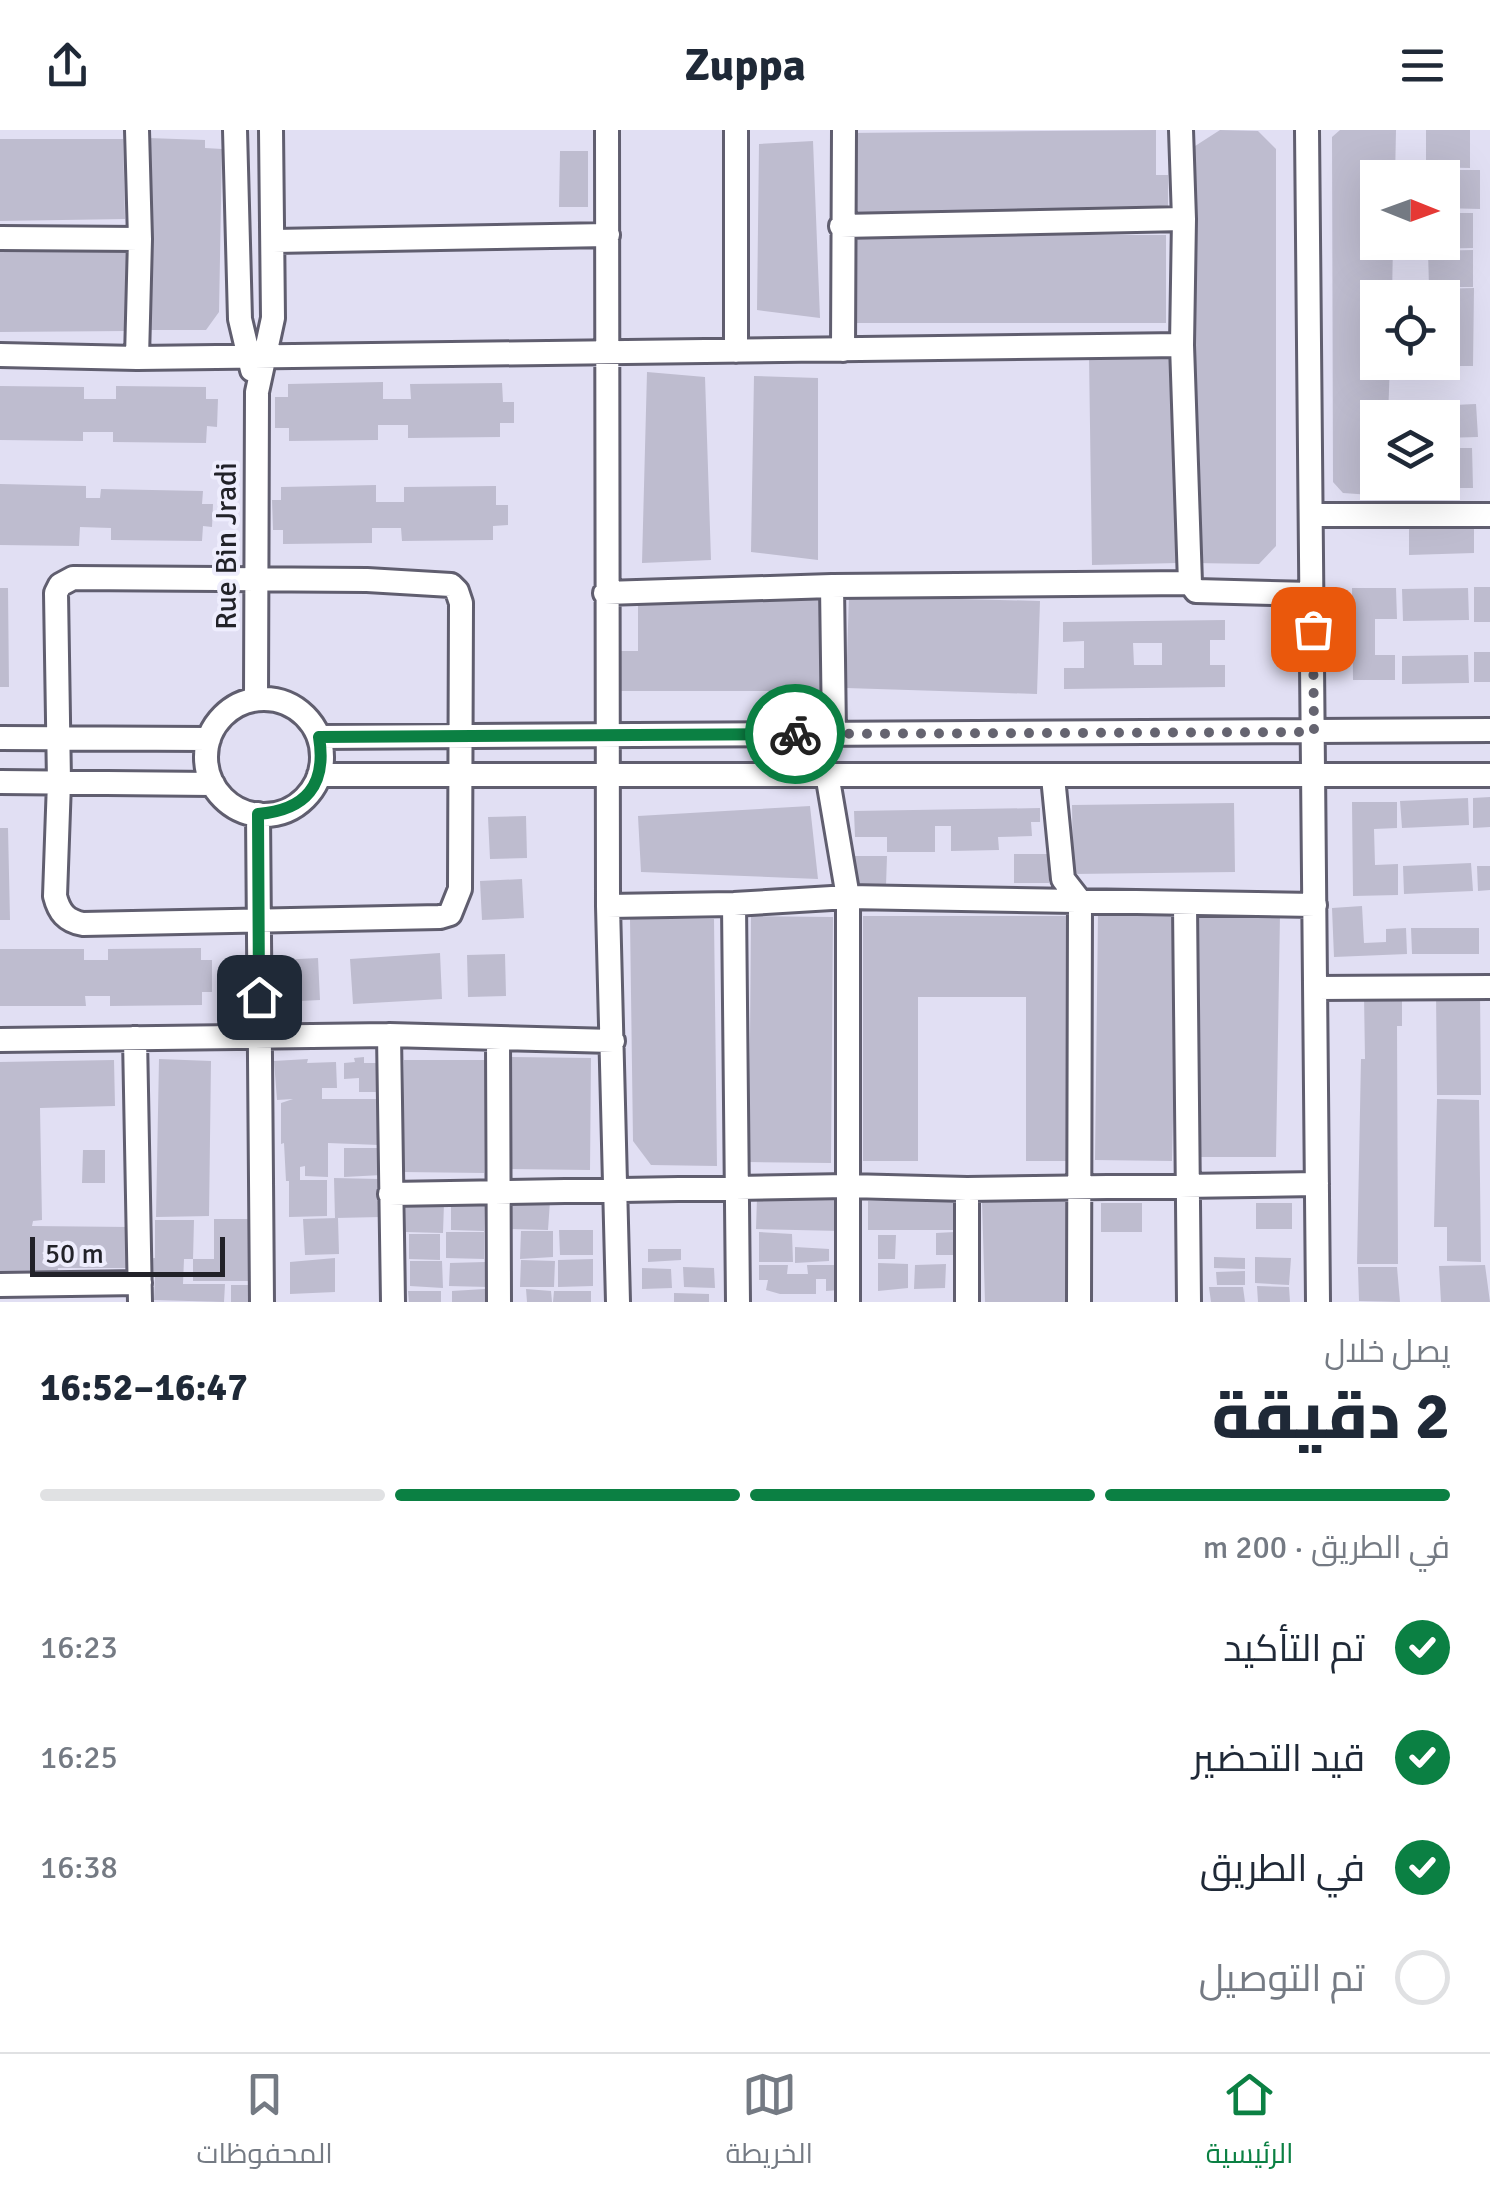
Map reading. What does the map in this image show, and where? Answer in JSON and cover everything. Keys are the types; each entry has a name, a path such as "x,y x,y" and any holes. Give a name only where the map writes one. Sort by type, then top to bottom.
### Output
{"street":[{"path":"136,130 140,239 137,358"},
{"name":"Rue Bin Jradi","path":"235,130 240,319 257,356"},
{"name":"Rue Bin Jradi","path":"256,699 257,356 273,318 271,130"},
{"path":"607,130 605,593 618,1302"},
{"path":"736,130 736,351"},
{"path":"843,350 844,130"},
{"path":"1180,130 1190,583 1196,591 1312,594"},
{"path":"1307,130 1318,1302"},
{"path":"841,226 1184,219"},
{"path":"274,240 608,235"},
{"path":"0,238 140,239"},
{"path":"0,356 137,358 1182,345"},
{"path":"1312,515 1490,516"},
{"path":"65,580 255,582 367,580 452,585 458,591 460,889 450,914 83,924 67,919 56,896 56,593 65,580"},
{"path":"605,593 832,586 1190,583"},
{"path":"832,586 834,734"},
{"path":"256,699 278,700 297,708 319,737 319,775 307,796 295,806 258,814 230,804 213,784 206,758 209,739 225,714 240,704 256,699"},
{"path":"319,737 1490,730"},
{"path":"0,738 209,739"},
{"path":"827,774 848,896 848,1302"},
{"path":"319,775 1490,775"},
{"path":"1053,778 1063,878 1080,901 1079,1302"},
{"path":"0,782 213,784"},
{"path":"258,814 262,1302"},
{"path":"608,906 734,904 848,896 1315,905"},
{"path":"734,904 738,1302"},
{"path":"1186,905 1189,1302"},
{"path":"1316,988 1490,987"},
{"path":"0,1040 389,1035 613,1041"},
{"path":"389,1035 393,1302"},
{"path":"0,1285 140,1292 135,1038"},
{"path":"498,1040 500,1302"},
{"path":"390,1194 846,1186 967,1189 1317,1184"},
{"path":"967,1189 967,1302"}],"building":[{"path":"1156,130 1156,175 1168,175 1168,211 851,217 849,133"},
{"path":"1220,130 1258,131 1276,149 1276,546 1259,564 1193,563 1192,148"},
{"path":"1340,130 1396,130 1395,160 1360,160 1360,260 1393,260 1392,280 1360,280 1360,380 1389,380 1389,400 1360,400 1360,494 1343,493 1333,482 1332,137"},
{"path":"1426,130 1470,130 1470,168 1460,168 1460,160 1426,160"},
{"path":"148,138 205,140 205,148 222,149 219,312 206,330 147,330"},
{"path":"0,139 123,139 125,219 0,221"},
{"path":"813,141 820,318 757,310 759,144"},
{"path":"560,151 588,151 588,207 559,207"},
{"path":"1460,170 1480,170 1480,209 1460,208"},
{"path":"1460,213 1473,213 1473,248 1460,248"},
{"path":"853,235 1166,235 1166,323 853,323"},
{"path":"0,245 128,245 128,331 0,332"},
{"path":"1460,250 1473,250 1473,287 1460,287 1460,280 1429,280 1428,260 1460,260"},
{"path":"1460,288 1474,288 1473,366 1460,366"},
{"path":"1174,355 1178,563 1092,565 1089,356"},
{"path":"647,372 705,377 711,560 642,563"},
{"path":"754,376 818,378 818,560 751,552"},
{"path":"383,382 383,399 411,399 410,384 502,383 503,402 514,402 514,423 500,423 500,437 408,438 408,425 378,425 378,440 289,441 289,428 275,428 275,397 288,397 288,384"},
{"path":"0,386 84,387 84,399 116,399 116,386 206,387 206,399 218,399 217,427 207,426 206,443 113,442 113,432 83,432 83,441 0,440"},
{"path":"1476,404 1478,437 1460,438 1460,405"},
{"path":"1460,448 1472,448 1473,488 1460,488"},
{"path":"0,484 86,486 86,498 100,498 101,489 203,491 202,504 213,504 212,527 203,526 202,541 111,540 111,528 80,527 79,546 0,545"},
{"path":"376,485 376,502 404,502 404,487 496,486 496,505 508,505 508,525 493,526 493,540 402,541 401,528 372,528 372,543 283,544 283,530 273,530 272,500 281,500 281,487"},
{"path":"1409,528 1474,528 1474,553 1409,555"},
{"path":"1474,587 1490,587 1490,622 1474,622"},
{"path":"0,588 8,588 9,687 0,687"},
{"path":"1352,588 1396,588 1397,619 1375,619 1375,655 1395,655 1395,680 1353,680"},
{"path":"1468,588 1469,620 1403,621 1402,589"},
{"path":"849,596 1040,601 1037,694 846,688"},
{"path":"638,599 825,599 825,691 617,691 617,651 638,651"},
{"path":"1225,620 1225,640 1210,640 1210,665 1225,665 1225,687 1064,689 1064,668 1084,668 1084,641 1063,642 1063,622","holes":["1133,643 1162,643 1162,665 1134,665"]},
{"path":"1474,652 1490,652 1490,682 1474,682"},
{"path":"1468,655 1469,683 1402,684 1402,656"},
{"path":"1490,797 1490,827 1473,828 1473,798"},
{"path":"1468,798 1469,825 1402,828 1400,801"},
{"path":"1352,802 1397,802 1397,828 1374,829 1375,865 1398,864 1398,895 1353,896"},
{"path":"1234,803 1235,872 1073,874 1072,805"},
{"path":"810,806 818,879 641,872 638,816"},
{"path":"1040,808 1040,822 1031,822 1032,836 998,837 999,850 951,851 951,826 935,826 935,852 887,852 887,837 855,837 854,811"},
{"path":"526,816 527,858 490,859 488,817"},
{"path":"0,828 8,828 10,920 0,920"},
{"path":"1014,854 1049,854 1049,883 1014,883"},
{"path":"855,856 887,856 886,886 854,885"},
{"path":"1471,863 1473,891 1404,894 1403,866"},
{"path":"1477,866 1490,866 1490,890 1478,891"},
{"path":"522,879 524,918 482,920 480,881"},
{"path":"1362,906 1364,943 1386,942 1386,929 1406,928 1407,954 1334,957 1332,908"},
{"path":"1197,912 1280,914 1276,1157 1197,1157"},
{"path":"1098,913 1178,914 1172,1161 1095,1160"},
{"path":"751,916 833,917 831,1163 749,1162"},
{"path":"863,916 1066,916 1067,1161 1026,1161 1026,997 918,997 918,1161 863,1161"},
{"path":"630,919 714,919 717,1166 651,1165 633,1141"},
{"path":"1411,928 1479,928 1479,954 1412,954"},
{"path":"201,948 201,960 212,960 212,992 202,992 202,1005 110,1006 110,996 85,996 86,1006 0,1006 0,949 84,949 84,960 108,960 108,949"},
{"path":"440,953 442,999 353,1004 350,959"},
{"path":"505,954 506,996 468,997 467,955"},
{"path":"318,958 320,1000 280,1002 279,960"},
{"path":"1436,991 1480,992 1481,1095 1437,1095"},
{"path":"1364,995 1402,995 1402,1026 1397,1026 1398,1264 1357,1264"},
{"path":"364,1057 364,1063 377,1063 377,1092 359,1092 359,1078 344,1079 344,1063"},
{"path":"511,1057 591,1058 590,1170 510,1169"},
{"path":"159,1059 211,1061 209,1216 156,1217"},
{"path":"308,1059 307,1063 336,1062 337,1088 322,1088 322,1099 379,1099 379,1145 328,1143 328,1177 305,1176 305,1166 300,1167 300,1180 327,1180 327,1216 289,1217 281,1103 293,1099 277,1100 274,1061"},
{"path":"114,1060 115,1106 40,1108 42,1220 33,1221 32,1226 130,1227 131,1237 126,1237 126,1268 58,1268 57,1277 0,1277 0,1062"},
{"path":"404,1060 485,1060 484,1173 403,1172"},
{"path":"1437,1099 1479,1100 1481,1262 1447,1261 1447,1227 1434,1227"},
{"path":"344,1148 382,1148 382,1175 344,1177"},
{"path":"83,1150 105,1150 105,1183 82,1183"},
{"path":"334,1178 379,1179 381,1217 335,1218"},
{"path":"757,1197 841,1199 841,1231 756,1229"},
{"path":"1070,1199 1071,1302 985,1302 982,1201"},
{"path":"512,1200 550,1201 548,1230 511,1229"},
{"path":"868,1201 954,1201 954,1230 868,1230"},
{"path":"406,1202 444,1203 443,1233 406,1232"},
{"path":"451,1202 485,1202 484,1231 451,1230"},
{"path":"1101,1203 1142,1203 1142,1232 1101,1232"},
{"path":"1256,1203 1292,1203 1292,1229 1256,1229"},
{"path":"338,1218 339,1254 305,1255 303,1219"},
{"path":"214,1219 256,1219 256,1281 193,1281 193,1259 214,1259"},
{"path":"155,1220 194,1220 193,1259 184,1259 183,1284 225,1284 224,1302 154,1300 155,1277 145,1277 145,1259 155,1258"},
{"path":"559,1230 593,1230 593,1255 560,1255"},
{"path":"521,1231 553,1231 553,1257 520,1259"},
{"path":"446,1232 484,1232 484,1259 446,1258"},
{"path":"759,1232 792,1234 793,1262 759,1262"},
{"path":"955,1232 956,1255 936,1255 936,1233"},
{"path":"409,1234 440,1234 440,1260 409,1259"},
{"path":"878,1235 896,1235 895,1259 878,1259"},
{"path":"795,1247 829,1249 829,1261 795,1263"},
{"path":"648,1249 681,1249 681,1260 648,1262"},
{"path":"1214,1257 1245,1258 1245,1269 1214,1268"},
{"path":"1255,1257 1291,1258 1289,1285 1255,1283"},
{"path":"335,1258 335,1292 290,1294 290,1262"},
{"path":"593,1259 593,1286 558,1287 558,1260"},
{"path":"521,1260 555,1261 554,1287 520,1287"},
{"path":"410,1261 442,1261 443,1288 410,1286"},
{"path":"485,1262 488,1287 449,1286 450,1263"},
{"path":"878,1263 908,1264 908,1288 878,1291"},
{"path":"946,1264 945,1288 914,1289 915,1265"},
{"path":"759,1265 788,1265 787,1274 808,1274 807,1265 834,1265 834,1279 840,1279 840,1290 826,1291 826,1279 816,1279 816,1294 766,1290 768,1280 759,1280"},
{"path":"1485,1265 1490,1302 1441,1302 1439,1266"},
{"path":"683,1267 714,1268 715,1288 684,1287"},
{"path":"1358,1267 1397,1267 1400,1302 1359,1301"},
{"path":"642,1268 671,1269 672,1288 642,1289"},
{"path":"1245,1271 1245,1285 1217,1285 1216,1272"},
{"path":"231,1285 250,1285 250,1302 231,1302"},
{"path":"1257,1286 1289,1287 1290,1302 1258,1302"},
{"path":"1209,1287 1243,1287 1245,1302 1211,1302"},
{"path":"485,1289 486,1302 452,1302 452,1291"},
{"path":"526,1289 551,1291 552,1302 527,1302"},
{"path":"408,1291 441,1291 441,1302 409,1302"},
{"path":"554,1291 591,1291 591,1302 553,1302"},
{"path":"674,1293 709,1294 709,1302 674,1302"}],"way so far":[{"path":"795,734 1314,732 1313,629"}],"route":[{"path":"259,997 258,814 280,812 307,796 319,775 319,737 795,734"}]}
